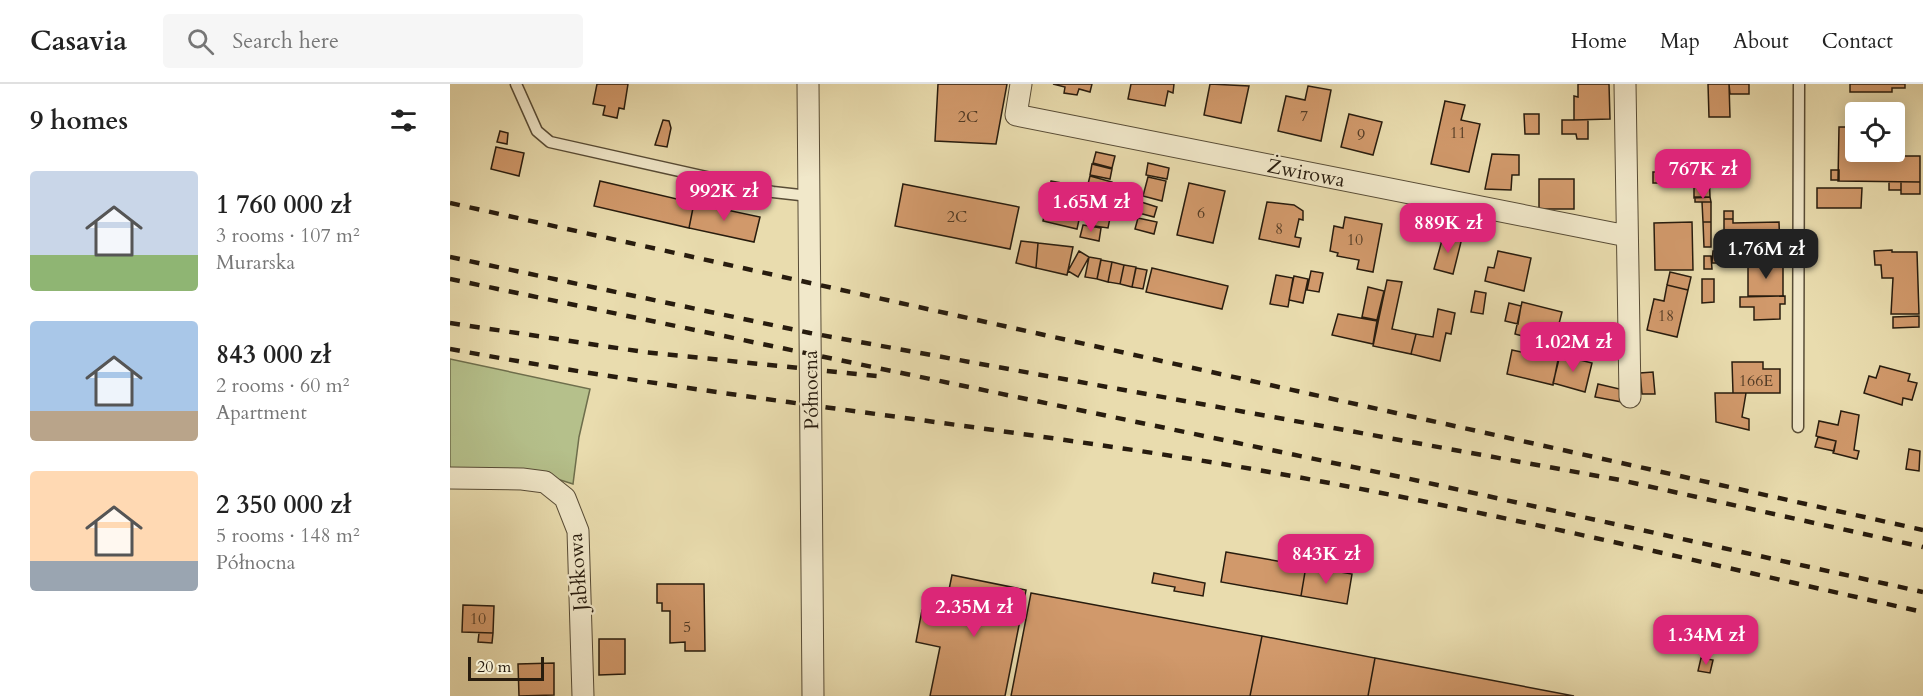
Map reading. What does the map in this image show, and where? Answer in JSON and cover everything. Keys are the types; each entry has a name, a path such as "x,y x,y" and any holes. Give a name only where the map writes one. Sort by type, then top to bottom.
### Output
{"street":[{"name":"Północna","path":"808,84 813,696"},
{"name":"Żwirowa","path":"1021,84 1016,115 1627,236"},
{"path":"1625,84 1630,397"},
{"name":"Jabłkowa","path":"450,478 522,479 545,482 565,498 578,531 583,696"}],"lane":[{"path":"516,84 537,131 550,142 772,192 809,196"},
{"path":"1798,427 1799,84"}],"green space":[{"path":"450,359 590,389 579,437 573,484 535,472 450,469"}],"building":[{"path":"597,84 628,84 624,109 619,108 617,118 603,115 605,106 593,104"},
{"path":"938,84 1007,84 996,144 935,141"},
{"path":"1053,84 1092,84 1090,92 1079,89 1077,95 1064,93 1065,87"},
{"path":"1131,84 1174,84 1173,93 1168,91 1165,106 1128,99"},
{"path":"1210,84 1249,86 1241,123 1204,115"},
{"path":"1578,84 1609,84 1610,119 1574,120 1574,96 1578,97"},
{"path":"1708,84 1729,84 1730,117 1709,117"},
{"path":"1729,84 1749,84 1749,94 1730,94"},
{"path":"1850,84 1905,84 1905,88 1892,88 1892,92 1850,92"},
{"path":"1308,86 1331,90 1321,141 1278,131 1286,96 1305,100"},
{"path":"1445,101 1465,105 1461,120 1480,124 1469,172 1431,164"},
{"path":"1349,114 1382,122 1373,155 1341,147"},
{"path":"1524,114 1539,114 1539,134 1525,134"},
{"path":"663,120 669,121 671,128 667,147 655,145"},
{"path":"1562,120 1588,120 1588,139 1577,139 1576,134 1562,134"},
{"path":"1839,127 1845,127 1845,162 1905,162 1905,156 1920,156 1920,182 1838,181"},
{"path":"500,131 508,133 507,144 497,142"},
{"path":"496,147 524,153 519,176 491,169"},
{"path":"1096,152 1115,156 1112,168 1093,163"},
{"path":"1492,154 1519,155 1519,175 1512,175 1511,190 1485,189"},
{"path":"1148,163 1169,168 1167,179 1146,175"},
{"path":"1092,164 1112,169 1110,179 1090,175"},
{"path":"1831,170 1839,170 1839,180 1831,180"},
{"path":"1694,171 1709,171 1710,197 1694,198"},
{"path":"1653,172 1681,172 1681,183 1653,183"},
{"path":"1090,176 1112,182 1110,193 1087,188"},
{"path":"1148,177 1166,181 1162,201 1143,196"},
{"path":"1539,179 1574,179 1574,209 1539,209"},
{"path":"600,181 694,203 689,228 594,206"},
{"path":"1051,181 1073,185 1072,194 1084,197 1077,229 1043,221"},
{"path":"1889,182 1901,182 1901,190 1889,190"},
{"path":"1901,182 1920,182 1920,194 1901,194"},
{"path":"1189,183 1225,191 1213,243 1177,235"},
{"path":"903,184 1019,207 1010,249 895,226"},
{"path":"1817,188 1862,188 1861,208 1817,208"},
{"path":"1087,190 1107,194 1104,205 1085,202"},
{"path":"1695,197 1710,197 1711,202 1695,202"},
{"path":"1138,201 1157,207 1154,217 1135,212"},
{"path":"1267,202 1294,205 1303,211 1303,220 1299,219 1295,237 1301,238 1299,247 1259,239"},
{"path":"1702,202 1711,202 1711,222 1703,222"},
{"path":"694,203 760,217 754,242 689,228"},
{"path":"1090,209 1111,213 1108,228 1088,225"},
{"path":"1724,211 1733,211 1733,219 1724,219"},
{"path":"1345,217 1382,224 1373,272 1357,269 1359,260 1337,256 1338,253 1330,251 1334,226 1343,228"},
{"path":"1138,218 1157,222 1154,234 1135,229"},
{"path":"1724,219 1733,219 1733,223 1779,222 1780,250 1733,251 1732,243 1724,243"},
{"path":"1692,222 1693,270 1655,270 1654,223"},
{"path":"1703,222 1711,222 1711,247 1704,247"},
{"path":"1083,225 1101,228 1099,241 1080,237"},
{"path":"1444,233 1462,238 1453,274 1434,269"},
{"path":"1021,241 1038,243 1036,268 1016,263"},
{"path":"1038,243 1073,247 1067,275 1036,268"},
{"path":"1892,250 1892,252 1917,252 1919,314 1891,314 1893,278 1882,278 1881,265 1875,265 1874,251"},
{"path":"1079,251 1089,257 1078,277 1068,271"},
{"path":"1498,251 1531,258 1524,291 1485,281 1488,267 1494,268"},
{"path":"1713,251 1732,251 1732,263 1712,263"},
{"path":"1704,256 1711,256 1712,269 1704,269"},
{"path":"1089,257 1101,259 1097,279 1085,277"},
{"path":"1101,260 1112,262 1108,282 1097,279"},
{"path":"1112,262 1124,265 1120,284 1108,282"},
{"path":"1748,263 1783,263 1783,296 1748,296"},
{"path":"1124,265 1136,267 1132,287 1120,284"},
{"path":"1136,268 1147,270 1143,289 1132,287"},
{"path":"1152,268 1228,286 1222,309 1146,292"},
{"path":"1311,271 1323,273 1319,292 1307,290"},
{"path":"1670,272 1691,277 1688,290 1667,285"},
{"path":"1276,275 1293,278 1288,307 1270,304"},
{"path":"1294,276 1308,279 1303,303 1289,300"},
{"path":"1702,279 1714,279 1714,302 1702,303"},
{"path":"1387,280 1402,282 1392,329 1416,334 1411,354 1373,346"},
{"path":"1667,285 1688,290 1677,337 1647,330 1654,299 1664,301"},
{"path":"1368,287 1384,291 1377,320 1362,317"},
{"path":"1475,291 1486,293 1483,314 1471,312"},
{"path":"1785,296 1785,304 1780,304 1780,319 1754,320 1754,307 1740,307 1740,297"},
{"path":"1522,302 1562,312 1554,343 1543,341 1542,348 1529,345 1530,338 1515,334"},
{"path":"1509,303 1521,306 1518,324 1505,321"},
{"path":"1438,309 1455,313 1451,334 1446,333 1440,361 1411,354 1416,334 1433,337"},
{"path":"1338,314 1377,321 1373,344 1332,335"},
{"path":"1919,316 1919,327 1893,328 1893,317"},
{"path":"1512,350 1558,360 1553,385 1507,374"},
{"path":"1560,355 1592,363 1585,392 1553,383"},
{"path":"1732,362 1763,362 1763,369 1780,369 1780,393 1733,393"},
{"path":"1880,366 1910,374 1908,381 1917,383 1912,400 1903,398 1902,405 1864,393 1869,376 1876,378"},
{"path":"1653,372 1655,394 1642,394 1640,373"},
{"path":"1598,384 1624,390 1622,402 1595,397"},
{"path":"1715,393 1746,393 1742,417 1749,419 1749,430 1716,422"},
{"path":"1841,411 1859,415 1854,450 1859,451 1857,459 1833,453 1836,441 1816,436 1819,421 1838,425"},
{"path":"1818,437 1836,441 1834,451 1815,447"},
{"path":"1909,449 1920,451 1919,471 1906,469"},
{"path":"1226,552 1306,566 1301,596 1221,582"},
{"path":"1306,566 1352,574 1347,604 1301,596"},
{"path":"1154,573 1205,583 1203,596 1174,591 1175,587 1152,583"},
{"path":"952,575 1026,590 1005,696 930,696 940,647 916,642 922,610 944,614"},
{"path":"657,584 704,584 705,651 685,651 685,642 670,643 670,611 662,611 662,603 657,603"},
{"path":"1031,593 1262,636 1250,696 1011,696"},
{"path":"463,605 494,606 493,633 462,632"},
{"path":"479,633 493,633 492,643 478,642"},
{"path":"1262,636 1375,658 1368,696 1250,696"},
{"path":"599,639 625,639 625,674 599,675"},
{"path":"1375,658 1574,696 1368,696"},
{"path":"1701,658 1713,660 1710,673 1698,671"},
{"path":"554,663 554,695 519,696 518,664"}],"railway":[{"path":"450,203 1923,530"},
{"path":"450,257 810,333 1620,480 1923,547"},
{"path":"450,279 1401,477 1923,592"},
{"path":"450,323 644,352 886,377"},
{"path":"450,349 632,380 1088,443 1273,473 1459,509 1923,612"}]}
